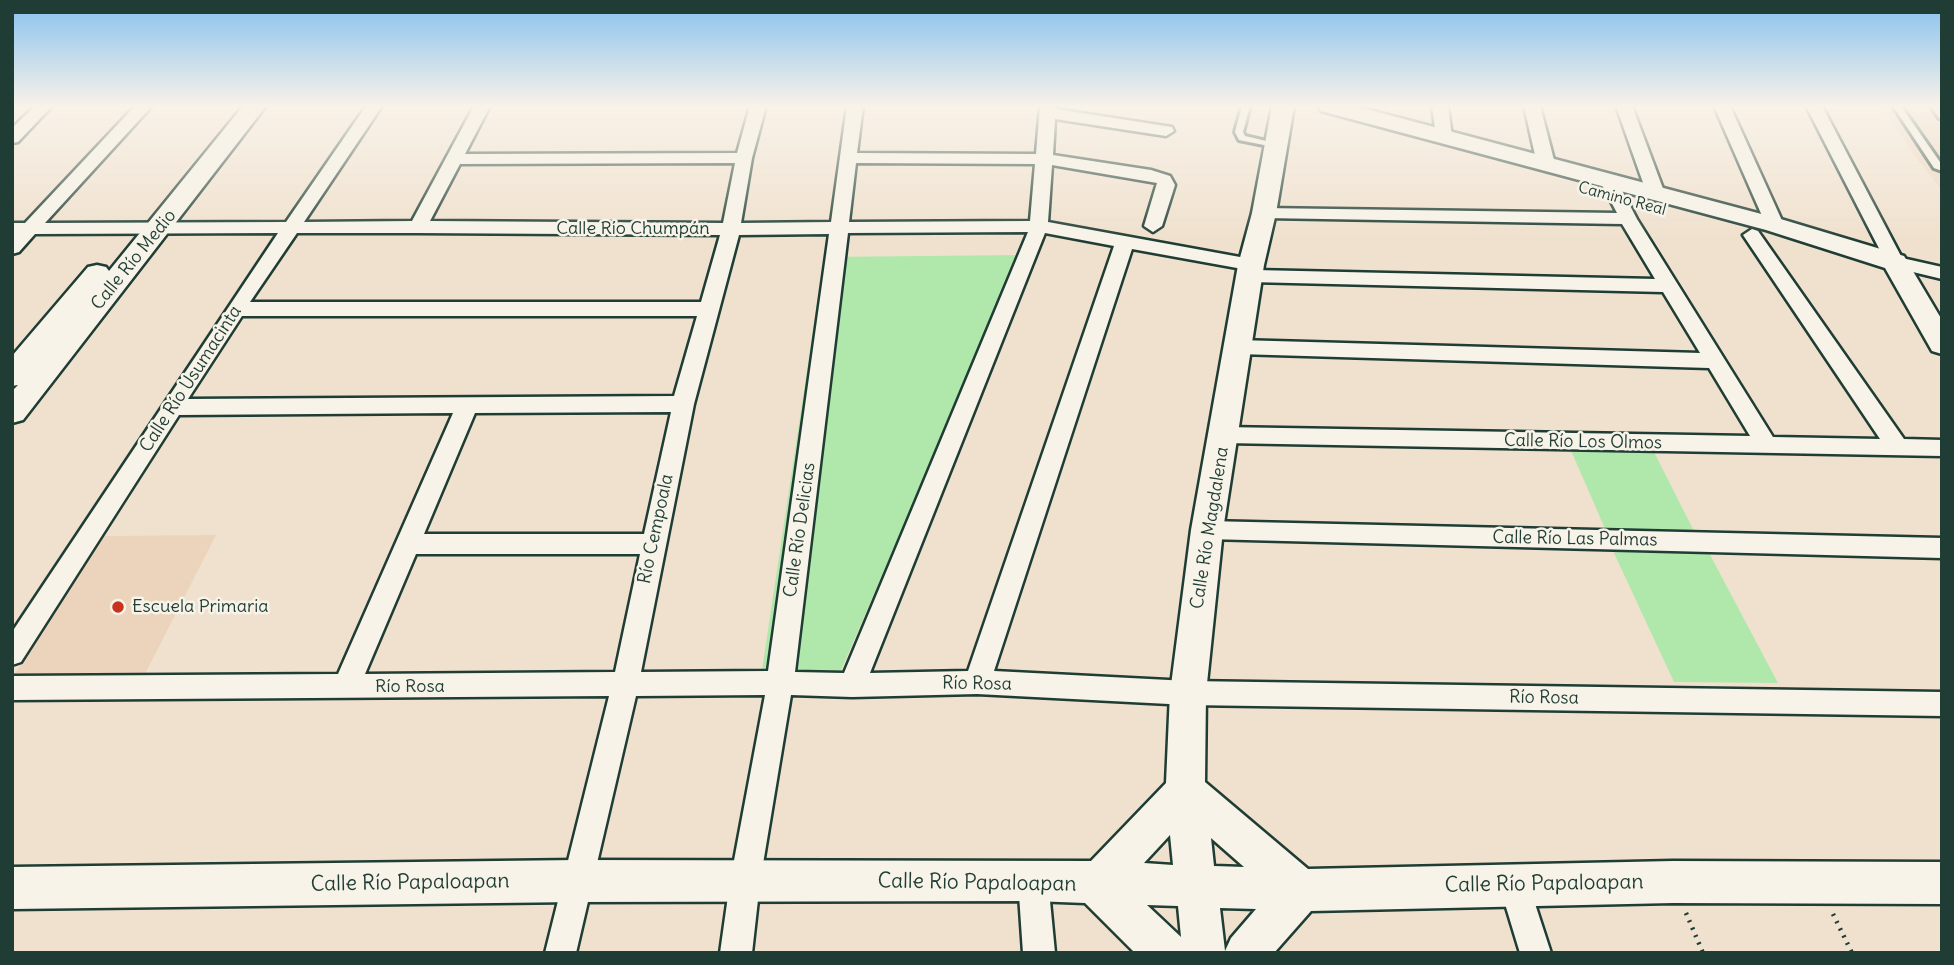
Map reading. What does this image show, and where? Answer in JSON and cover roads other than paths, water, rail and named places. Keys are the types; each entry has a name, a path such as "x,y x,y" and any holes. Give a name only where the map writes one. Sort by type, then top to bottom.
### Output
{"street":[{"path":"12,248 21,229 99,151"},
{"name":"Calle Río Medio","path":"12,376 195,151"},
{"name":"Calle Río Medio","path":"12,412 220,151"},
{"name":"Calle Río Usumacinta","path":"12,653 236,309 344,151"},
{"path":"418,227 458,151"},
{"name":"Río Cempoala","path":"561,953 625,685 683,404 731,229 746,151"},
{"name":"Calle Río Delicias","path":"736,953 745,882 780,683 849,151"},
{"path":"852,685 1039,226 1045,151"},
{"name":"Calle Río Magdalena","path":"1204,953 1185,790 1188,693 1207,530 1251,271 1275,151"},
{"name":"Camino Real","path":"1442,151 1752,235 1906,270 1942,273"},
{"name":"Camino Real","path":"1497,151 1546,164 1619,200 1656,194 1775,225 1906,270"},
{"path":"1543,151 1546,164"},
{"path":"1640,151 1656,194"},
{"path":"1742,151 1775,225"},
{"path":"1839,151 1906,270 1942,344"},
{"path":"454,159 744,158"},
{"path":"848,158 1044,159 1151,175 1164,180 1166,189 1153,226"},
{"path":"1264,213 1619,200 1767,446"},
{"name":"Calle Río Chumpán","path":"21,229 1039,226 1125,242 1251,271 1669,286"},
{"path":"1752,235 1898,448"},
{"path":"977,682 1125,242"},
{"path":"236,309 707,309"},
{"path":"1238,347 1716,361"},
{"path":"346,687 468,404"},
{"path":"174,407 683,404"},
{"name":"Calle Río Los Olmos","path":"1224,435 1942,448"},
{"name":"Calle Río Las Palmas","path":"1207,530 1942,548"},
{"path":"408,544 653,544"},
{"name":"Río Rosa","path":"12,688 780,683 852,685 977,682 1188,693 1942,704"},
{"path":"1166,953 1097,885 1185,790 1301,890 1245,953"},
{"path":"1033,880 1039,953"},
{"name":"Calle Río Papaloapan","path":"12,888 577,881 1033,880 1097,885 1301,890 1673,882 1942,883"},
{"path":"1514,884 1536,953"}],"lane":[{"path":"1928,151 1939,168"}],"place":[{"name":"Escuela Primaria","path":"118,607"}]}
